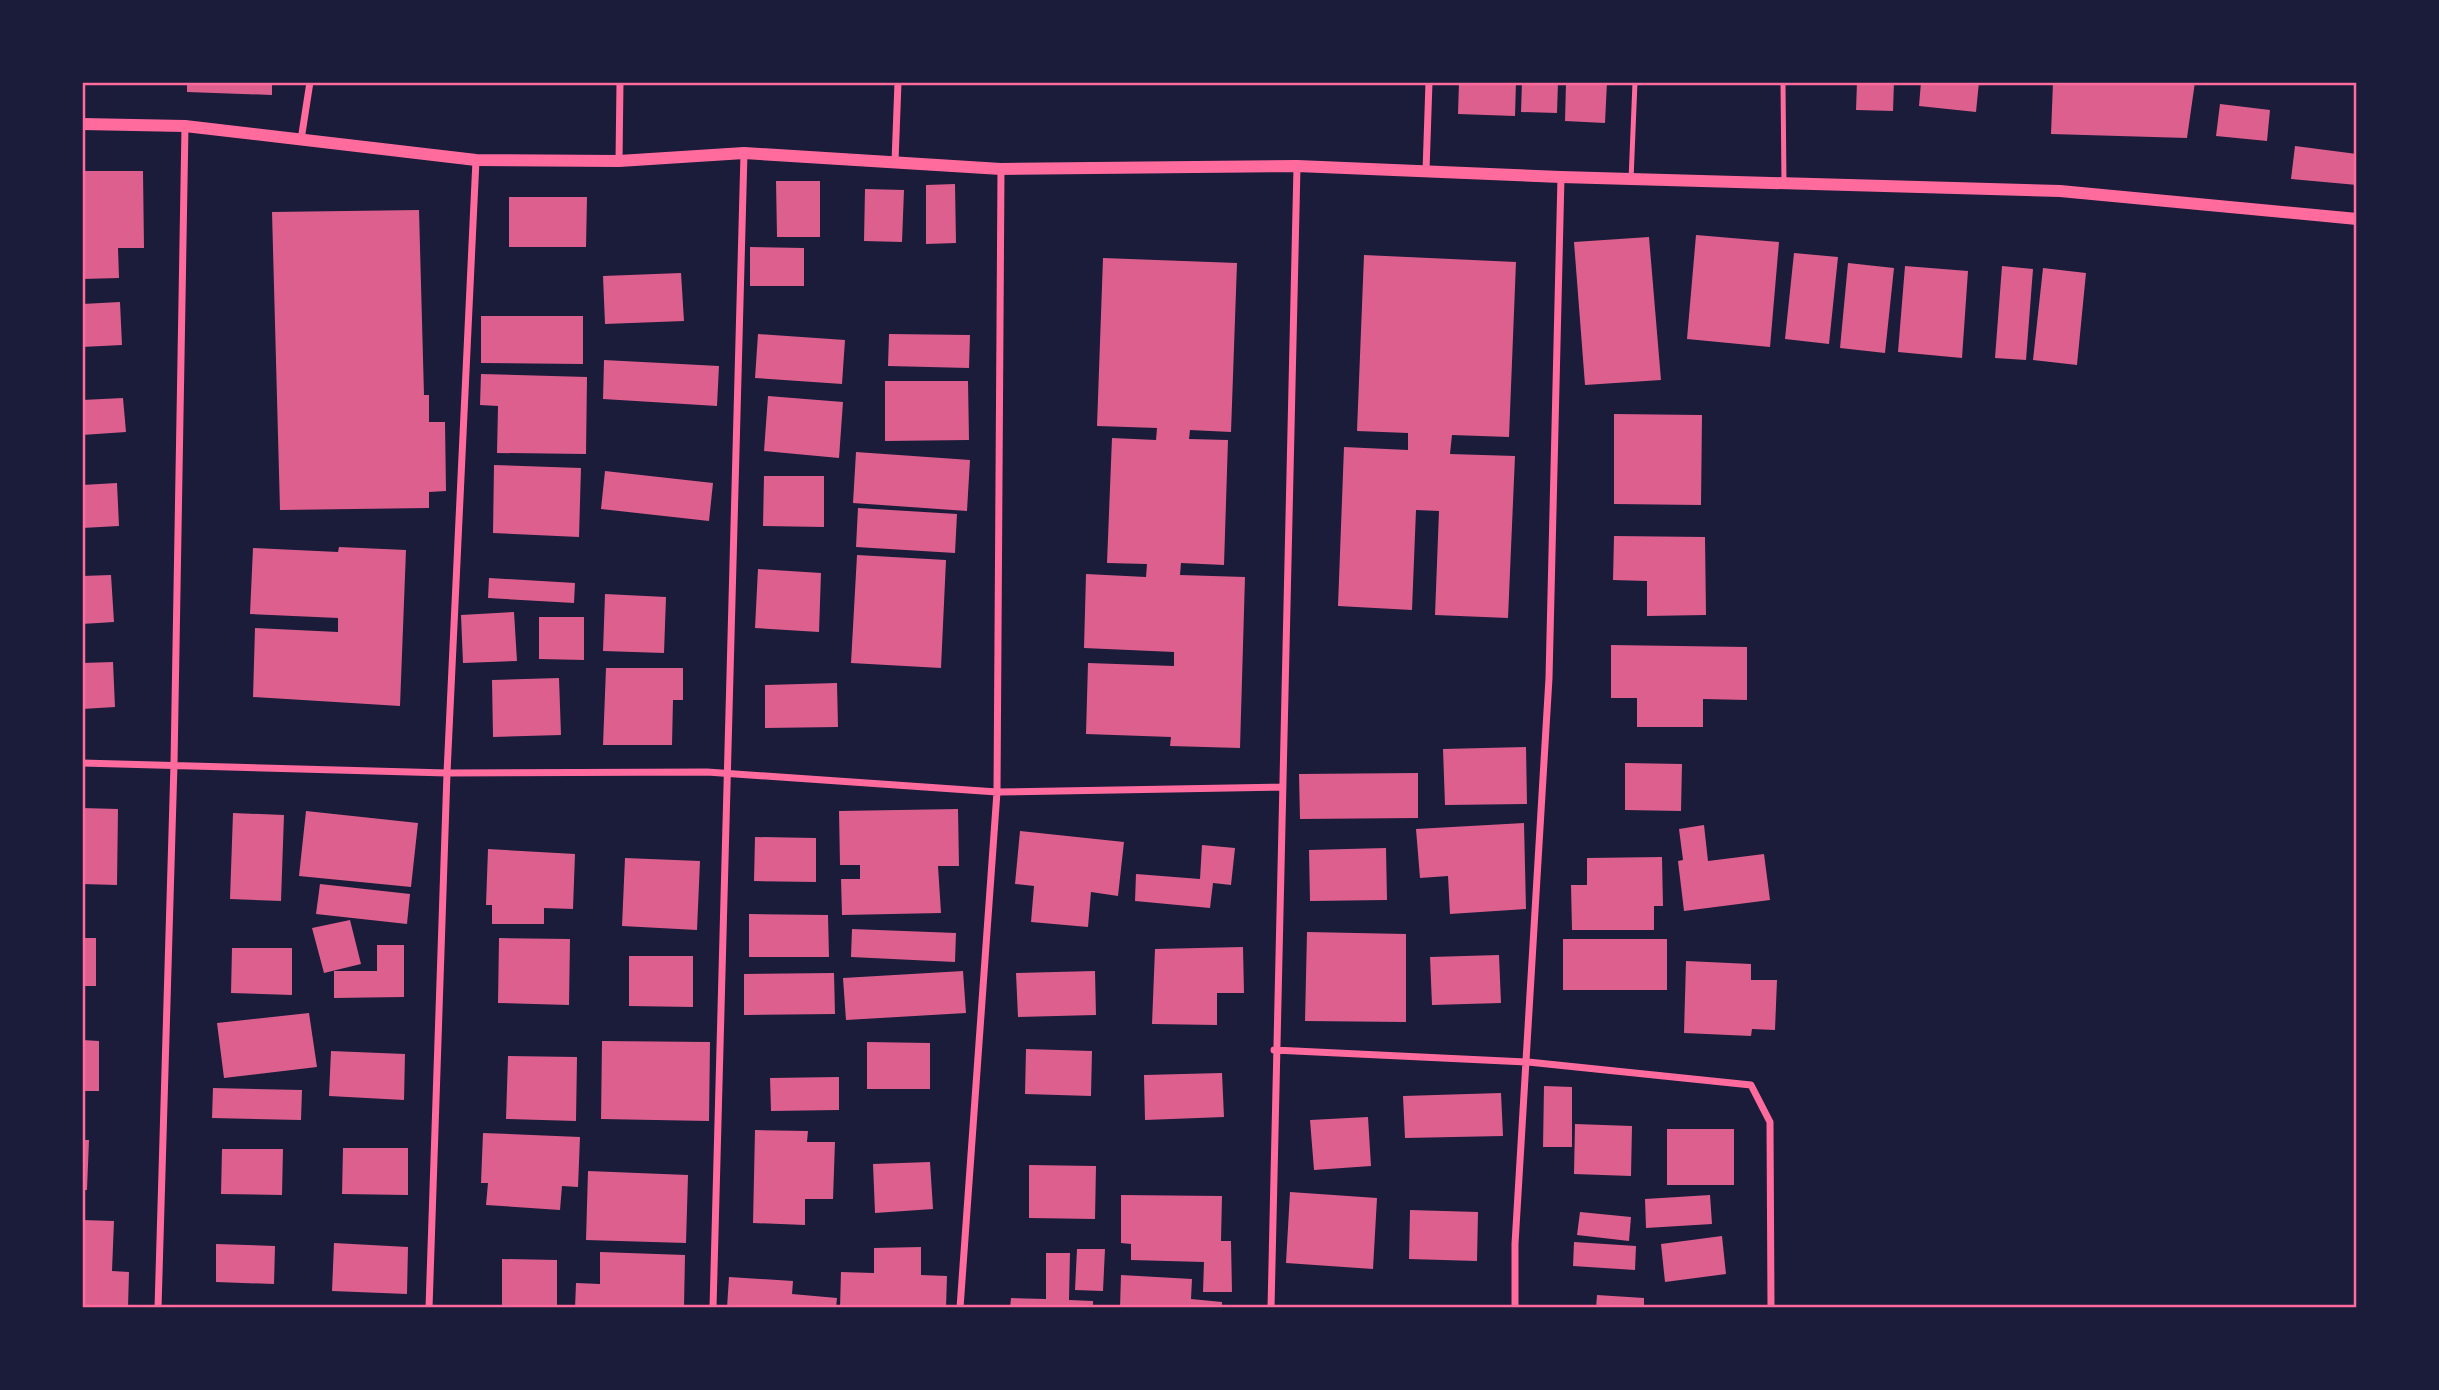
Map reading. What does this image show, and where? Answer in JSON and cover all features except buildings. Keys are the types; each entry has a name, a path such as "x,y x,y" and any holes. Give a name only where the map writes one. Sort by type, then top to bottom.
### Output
{"street":[{"path":"301,140 310,82"},
{"path":"618,161 620,82"},
{"path":"895,162 898,82"},
{"path":"1426,171 1429,82"},
{"path":"82,124 185,126 301,140 355,143 476,160 618,161 744,153 1001,169 1297,166 1631,180 2060,191 2357,219"},
{"path":"158,1308 174,764 185,126"},
{"path":"713,1308 744,153"},
{"path":"429,1308 447,772 476,160"},
{"path":"1271,1308 1297,166"},
{"path":"960,1308 997,792 1001,169"},
{"path":"1515,1308 1515,1244 1549,678 1561,177"},
{"path":"82,763 447,772 728,773 997,792 1282,787"},
{"path":"1275,1050 1528,1062 1751,1086 1770,1122 1771,1308"}],"lane":[{"path":"1631,180 1635,82"},
{"path":"1783,82 1784,184"}]}
